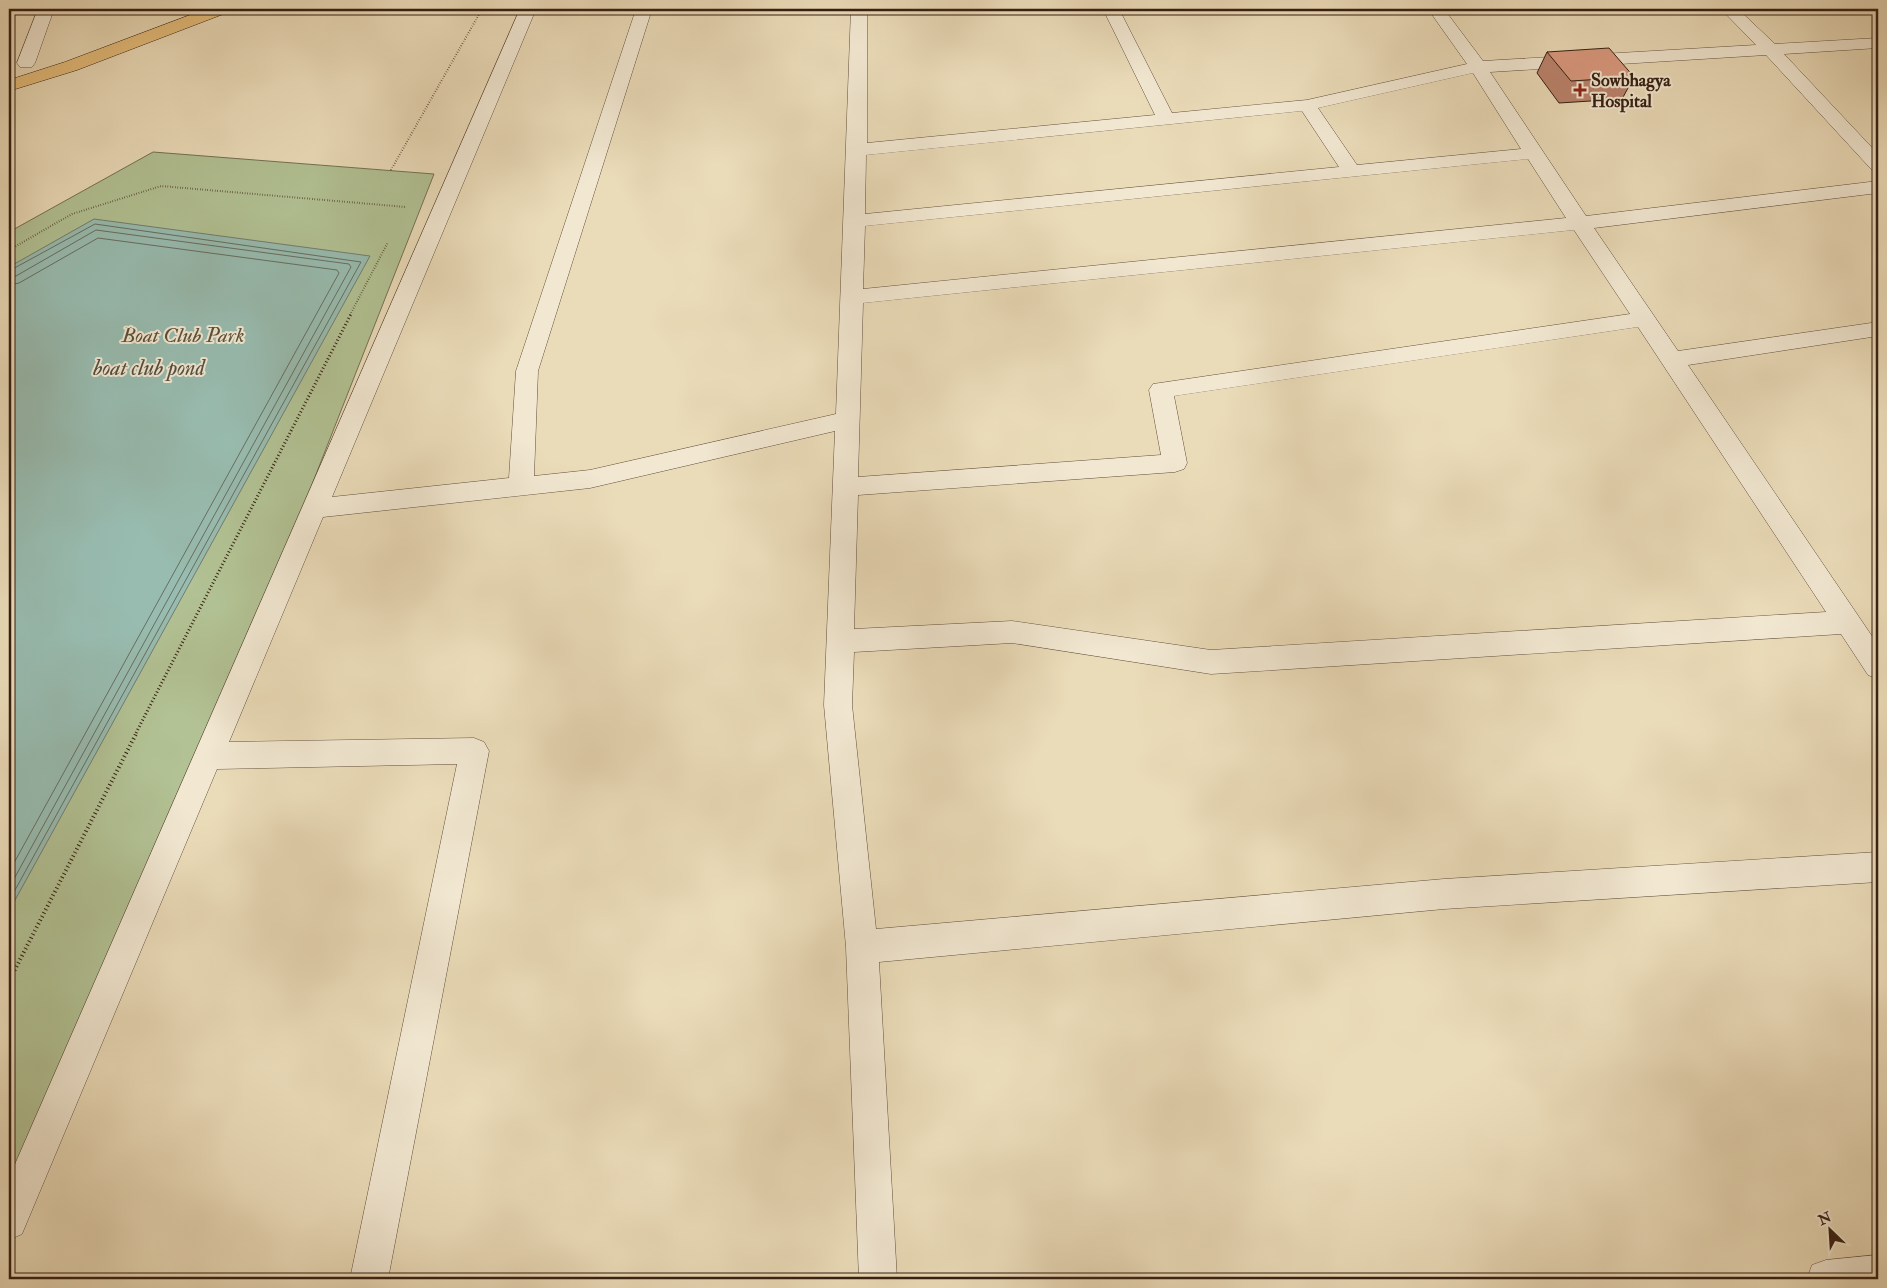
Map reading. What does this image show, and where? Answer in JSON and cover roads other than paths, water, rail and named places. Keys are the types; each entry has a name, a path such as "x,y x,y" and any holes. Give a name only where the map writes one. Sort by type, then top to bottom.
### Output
{"main road":[{"path":"80,44 176,9"},
{"path":"9,86 71,66 220,9"},
{"path":"9,67 44,57"}],"street":[{"path":"26,63 46,9"},
{"path":"9,1221 528,9"},
{"path":"521,486 526,371 644,9"},
{"path":"859,9 855,221 838,705 862,947 878,1279"},
{"path":"1111,9 1166,119"},
{"path":"1436,9 1478,67 1533,153 1878,667"},
{"path":"1729,9 1769,48 1878,165"},
{"path":"857,150 1308,105 1478,67 1769,48 1878,43"},
{"path":"1308,105 1352,171"},
{"path":"855,221 1533,153"},
{"path":"852,298 1580,223 1878,187"},
{"path":"846,486 1175,463 1161,390 1645,319"},
{"path":"1672,360 1878,329"},
{"path":"314,508 590,479 848,420"},
{"path":"841,641 1012,632 1211,662 1848,622"},
{"path":"208,756 474,751 369,1279"},
{"path":"862,947 1444,894 1878,867"},
{"path":"1826,1279 1878,1274"}],"water":[{"name":"boat club pond","path":"94,219 370,256 9,911 9,267"}],"place":[{"name":"Sowbhagya Hospital","path":"1580,90"}],"park label":[{"name":"Boat Club Park","path":"183,335"}]}
